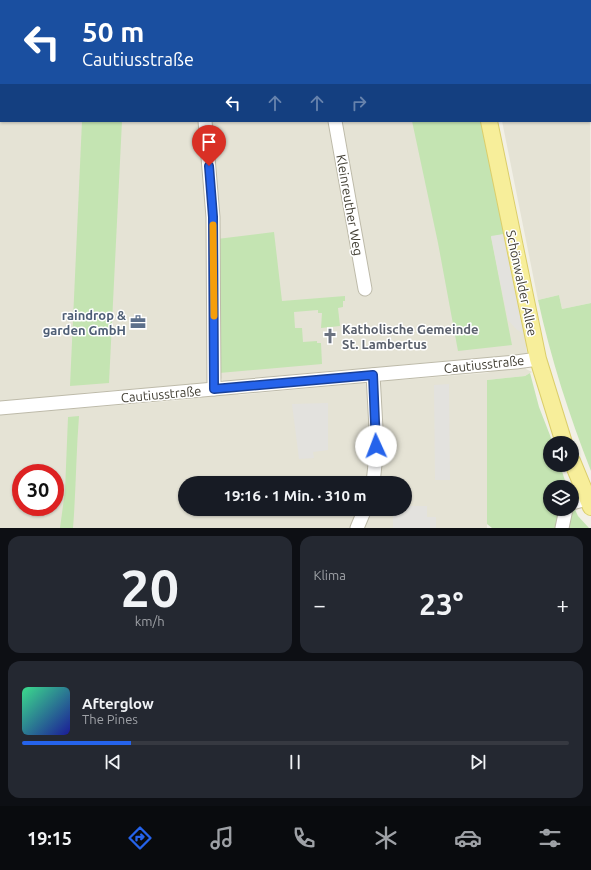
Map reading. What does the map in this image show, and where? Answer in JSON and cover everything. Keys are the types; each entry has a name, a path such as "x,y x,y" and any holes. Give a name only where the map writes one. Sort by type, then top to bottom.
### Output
{"main road":[{"name":"Schönwalder Allee","path":"489,122 538,359 562,436"},
{"path":"575,472 583,503"}],"street":[{"path":"205,122 213,217 214,389"},
{"name":"Kleinreuther Weg","path":"335,122 365,289"},
{"name":"Cautiusstraße","path":"0,408 538,359"},
{"path":"373,375 376,446 374,476"},
{"path":"357,528 362,516"},
{"path":"562,528 565,516"}],"shaded area":[{"path":"0,122 201,122 207,178 207,383 196,387 193,384 83,393 81,396 65,398 61,396 2,401 0,403"},
{"path":"208,122 332,122 370,293 339,122 483,122 529,344 526,345 527,353 523,356 480,361 478,358 399,365 396,368 354,372 351,369 237,380 234,383 224,383 220,376"},
{"path":"502,122 590,122 591,303 562,309 559,295 538,300"},
{"path":"504,234 527,336 516,329 508,320 491,236"},
{"path":"525,366 526,369 532,372 525,376 487,380 487,528 363,528 367,516 412,516 412,476 378,476 381,382 397,377 400,380 486,373 493,369"},
{"path":"355,381 364,382 369,386 373,454 370,476 178,476 178,516 358,516 353,528 0,528 0,415 194,399 197,395 236,392 239,395 353,384"},
{"path":"449,384 450,480 435,480 434,385"},
{"path":"328,403 328,450 313,452 314,458 299,459 292,404"},
{"path":"412,506 427,506 427,517 436,517 436,528 393,528 393,516 412,516"}],"green space":[{"path":"82,122 122,122 109,383 70,386"},
{"path":"412,122 481,122 504,234 491,237 512,345 458,351 438,243"},
{"path":"274,232 282,301 345,296 343,307 338,308 340,326 321,328 322,313 318,313 318,310 294,312 295,328 302,328 303,342 317,341 317,343 321,343 322,364 219,373 217,239"},
{"path":"559,295 562,309 591,303 591,471 561,387 538,300"},
{"path":"530,373 539,407 550,436 543,436 543,472 562,472 565,480 543,480 543,516 578,516 589,528 492,528 487,524 487,380 525,376"},
{"path":"79,416 73,528 60,528 62,516 64,516 68,417"}],"slow traffic":[{"path":"213,225 214,316"}],"place":[{"name":"raindrop & garden GmbH","path":"138,322"},
{"name":"Katholische Gemeinde St. Lambertus","path":"330,336"}],"route":[{"path":"209,166 213,217 214,389 373,375 375,387 376,446"}]}
